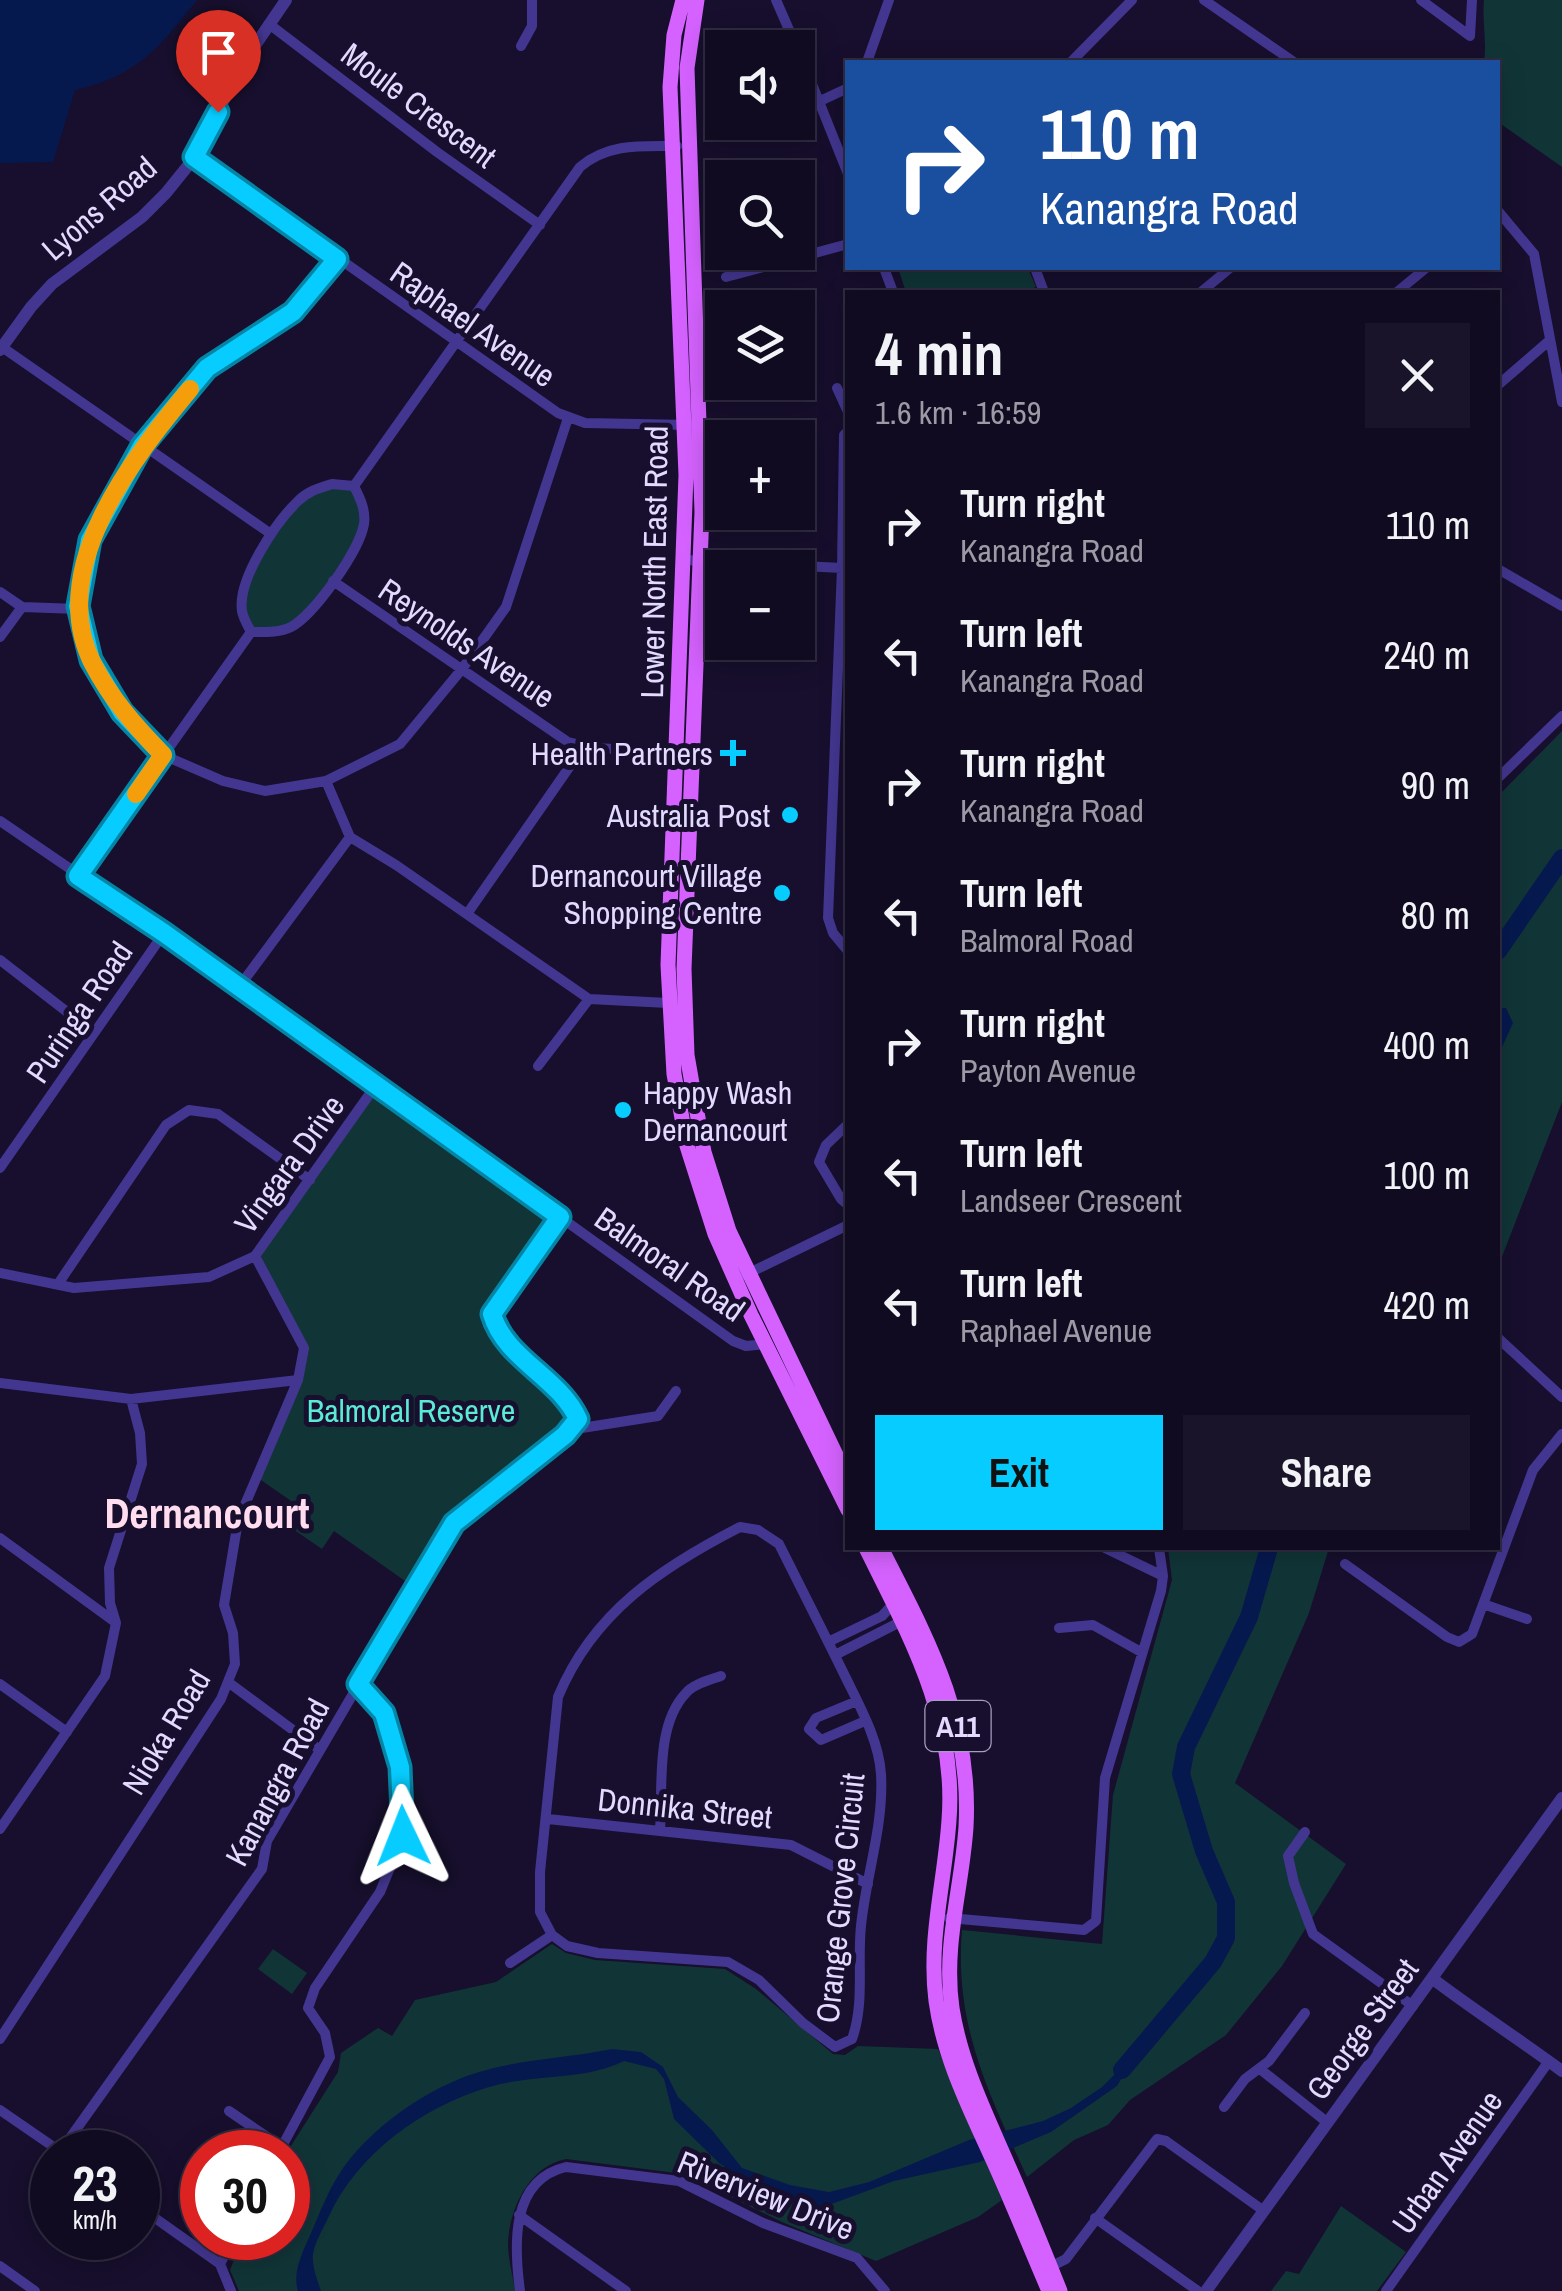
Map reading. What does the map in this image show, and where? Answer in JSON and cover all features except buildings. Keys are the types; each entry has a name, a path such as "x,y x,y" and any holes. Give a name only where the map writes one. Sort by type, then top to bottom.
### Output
{"main road":[{"name":"Lower North East Road","path":"683,0 670,74 681,146 693,425 693,560 668,1003 674,1074 683,1128 703,1200 845,1503"},
{"name":"Lower North East Road","path":"681,146 687,66 698,0"},
{"name":"Lower North East Road","path":"685,752 687,1055 696,1116 742,1277"},
{"name":"Lower North East Road","path":"772,1342 845,1475"},
{"name":"A11","path":"867,1550 943,1672 963,1750 966,1830 934,1968 940,2020 953,2070 976,2106 1046,2269 1060,2291"},
{"name":"A11","path":"882,1550 902,1604 903,1622 931,1684 948,1762 950,1818 944,1917"},
{"name":"A11","path":"1046,2269 1049,2291"}],"street":[{"name":"Lyons Road","path":"1,348 42,295 154,205 194,157 240,66 286,0"},
{"path":"521,46 532,26 532,0"},
{"path":"776,0 789,30"},
{"path":"868,60 889,0"},
{"path":"1073,60 1132,0"},
{"path":"1204,0 1279,59"},
{"path":"1421,0 1470,36 1472,0"},
{"name":"Moule Crescent","path":"269,24 436,152 540,225"},
{"path":"815,89 845,166"},
{"path":"820,101 845,89"},
{"path":"354,486 580,167 596,154 612,148 681,146"},
{"name":"Raphael Avenue","path":"194,157 548,408 585,423 693,425"},
{"path":"1500,212 1534,254 1562,402"},
{"path":"726,276 845,245"},
{"path":"337,259 293,312 207,368 142,446 90,540 78,609 91,660 122,712 163,755 222,781 264,790 326,781 400,744 506,608 568,418"},
{"path":"1203,290 1228,270"},
{"path":"1399,290 1424,270"},
{"path":"1500,382 1550,340"},
{"path":"1,348 271,534"},
{"path":"837,388 845,405"},
{"path":"845,434 828,918 832,933 845,945"},
{"path":"251,632 242,612 242,593 271,534 298,501 314,489 332,484 354,486"},
{"path":"78,876 251,632 290,628 333,582 358,543 364,522 362,502 354,486"},
{"path":"693,560 842,568"},
{"path":"1500,570 1562,606"},
{"name":"Reynolds Avenue","path":"333,582 568,742 685,752"},
{"path":"0,592 22,607 78,609"},
{"path":"0,637 22,607"},
{"path":"1500,776 1562,716"},
{"path":"467,914 584,746"},
{"path":"326,781 350,837 589,999 668,1003"},
{"name":"Balmoral Road","path":"0,821 164,933 733,1341 746,1346 772,1342"},
{"path":"239,987 350,837"},
{"name":"Puringa Road","path":"0,1168 164,933"},
{"path":"0,961 92,1032"},
{"path":"538,1066 589,999"},
{"name":"Vingara Drive","path":"0,1273 74,1288 209,1277 256,1256 376,1086"},
{"path":"58,1284 166,1125 189,1110 218,1114 310,1180"},
{"path":"845,1127 826,1146 819,1162 845,1202"},
{"path":"560,1217 492,1314 498,1334 570,1402 578,1419 569,1430"},
{"path":"742,1277 845,1226"},
{"name":"Nioka Road","path":"0,2039 221,1699 234,1664 234,1633 224,1605 238,1521 298,1380 304,1348 256,1256"},
{"path":"1500,1340 1562,1398"},
{"path":"0,1384 131,1398 298,1380"},
{"path":"569,1430 658,1416 676,1392"},
{"path":"0,1829 106,1676 116,1623 110,1602 109,1568 142,1464 131,1398"},
{"name":"Kanangra Road","path":"77,2130 262,1869 267,1842 454,1523 569,1430"},
{"path":"1344,1564 1459,1642 1472,1634 1532,1470 1562,1434"},
{"name":"Orange Grove Circuit","path":"740,1527 758,1530 780,1544 835,1655 875,1744 881,1774 878,1834 858,1964 860,2019 852,2039 834,2047 759,1980 728,1962 598,1954 567,1946 552,1934 540,1912 540,1872 558,1697 569,1671 613,1612 682,1556 740,1527"},
{"path":"0,1538 116,1623"},
{"path":"1109,1550 1163,1576"},
{"path":"944,1917 1084,1930 1096,1922 1104,1778 1163,1576 1159,1550"},
{"path":"828,1642 902,1604"},
{"path":"1483,1604 1527,1619"},
{"path":"835,1655 903,1622"},
{"path":"1059,1628 1093,1626 1141,1652"},
{"path":"660,1830 666,1740 672,1714 687,1690 721,1676"},
{"path":"228,1682 320,1750"},
{"path":"0,1684 67,1732"},
{"path":"291,2130 330,2057 325,2033 308,2008 315,1988 380,1892 403,1836 400,1767 395,1749 384,1713 358,1684"},
{"path":"857,1700 816,1718 809,1729 821,1740 865,1720"},
{"name":"George Street","path":"1206,2291 1562,1798"},
{"name":"Donnika Street","path":"548,1819 792,1845 868,1884"},
{"path":"1305,1832 1288,1856 1313,1934 1412,2006"},
{"path":"510,1964 552,1934"},
{"path":"1433,1979 1562,2071"},
{"path":"1224,2106 1245,2078 1260,2069 1304,2013"},
{"name":"Urban Avenue","path":"1386,2291 1549,2062"},
{"path":"1260,2069 1328,2123"},
{"path":"0,2110 30,2131"},
{"path":"229,2111 254,2130"},
{"path":"1046,2269 1064,2262 1157,2139 1166,2140 1264,2211"},
{"name":"Riverview Drive","path":"520,2215 528,2194 548,2171 566,2167 678,2181 763,2223 857,2258 885,2291"},
{"path":"520,2291 514,2248 520,2215 626,2291"},
{"path":"1095,2218 1198,2291"},
{"path":"160,2222 220,2264 231,2291"},
{"path":"220,2264 222,2260"},
{"path":"2,2270 35,2291"}],"green space":[{"path":"1484,0 1562,0 1562,167 1500,123 1500,60 1484,60"},
{"path":"899,270 1029,270 1036,287 1029,290 905,290"},
{"path":"354,486 364,522 333,581 290,628 251,632 242,593 271,534 314,489"},
{"path":"1562,731 1562,1102 1500,1262 1500,794"},
{"name":"Balmoral Reserve","path":"376,1085 559,1217 492,1314 498,1334 577,1419 454,1523 415,1588 334,1531 322,1549 284,1523 297,1505 255,1476 298,1380 304,1348 255,1256"},
{"path":"1168,1550 1328,1550 1309,1613 1235,1783 1346,1864 1282,1966 1226,2035 1130,2100 1108,2125 1074,2140 1027,2177 988,2087 969,2028 963,1997 962,1930 1102,1944 1113,1795 1172,1580"},
{"path":"552,1944 566,1953 595,1960 725,1969 756,1989 833,2054 845,2055 858,2046 938,2049 1002,2200 978,2217 876,2261 782,2222 684,2174 566,2159 541,2170 517,2204 508,2244 515,2291 239,2291 230,2270 234,2260 310,2260 310,2130 301,2130 338,2072 341,2053 378,2028 392,2036 415,2000 496,1982"},
{"path":"273,1949 307,1973 292,1994 258,1969"},
{"path":"1341,2206 1406,2252 1377,2291 1271,2291 1286,2271 1299,2274"}],"shaded area":[{"path":"0,0 197,0 145,58 115,77 75,90 53,162 0,163"},
{"path":"1500,1008 1506,1008 1513,1023 1500,1052"},
{"path":"612,2049 641,2052 663,2067 678,2097 712,2130 742,2168 790,2185 829,2192 869,2182 969,2140 1043,2121 1102,2087 1138,2051 1117,2086 1051,2132 980,2162 894,2181 818,2209 768,2195 719,2163 674,2119 664,2079 656,2069 624,2061 593,2072 489,2087 416,2121 394,2136 356,2173 315,2245 313,2263 321,2291 298,2291 300,2260 310,2260 310,2235 323,2205 337,2177 367,2140 419,2099 457,2080 509,2065"}],"waterway":[{"path":"1500,948 1562,858"},
{"path":"1122,2070 1213,1962 1226,1938 1226,1902 1204,1851 1181,1774 1186,1747 1249,1617 1268,1550"}],"slow traffic":[{"path":"136,794 163,755 122,712 91,660 78,606 90,540 142,446 190,389"}],"place":[{"name":"Health Partners","path":"733,753"},
{"name":"Australia Post","path":"790,815"},
{"name":"Dernancourt Village Shopping Centre","path":"782,893"},
{"name":"Happy Wash Dernancourt","path":"623,1110"}],"district":[{"name":"Dernancourt","path":"207,1513"}],"route":[{"path":"218,112 194,157 337,259 293,312 207,368 142,446 90,540 78,606 91,660 122,712 163,755 78,876 164,933 560,1217 492,1314 498,1334 570,1402 578,1419 565,1435 454,1523 358,1684 384,1713 400,1767 403,1836"}]}
